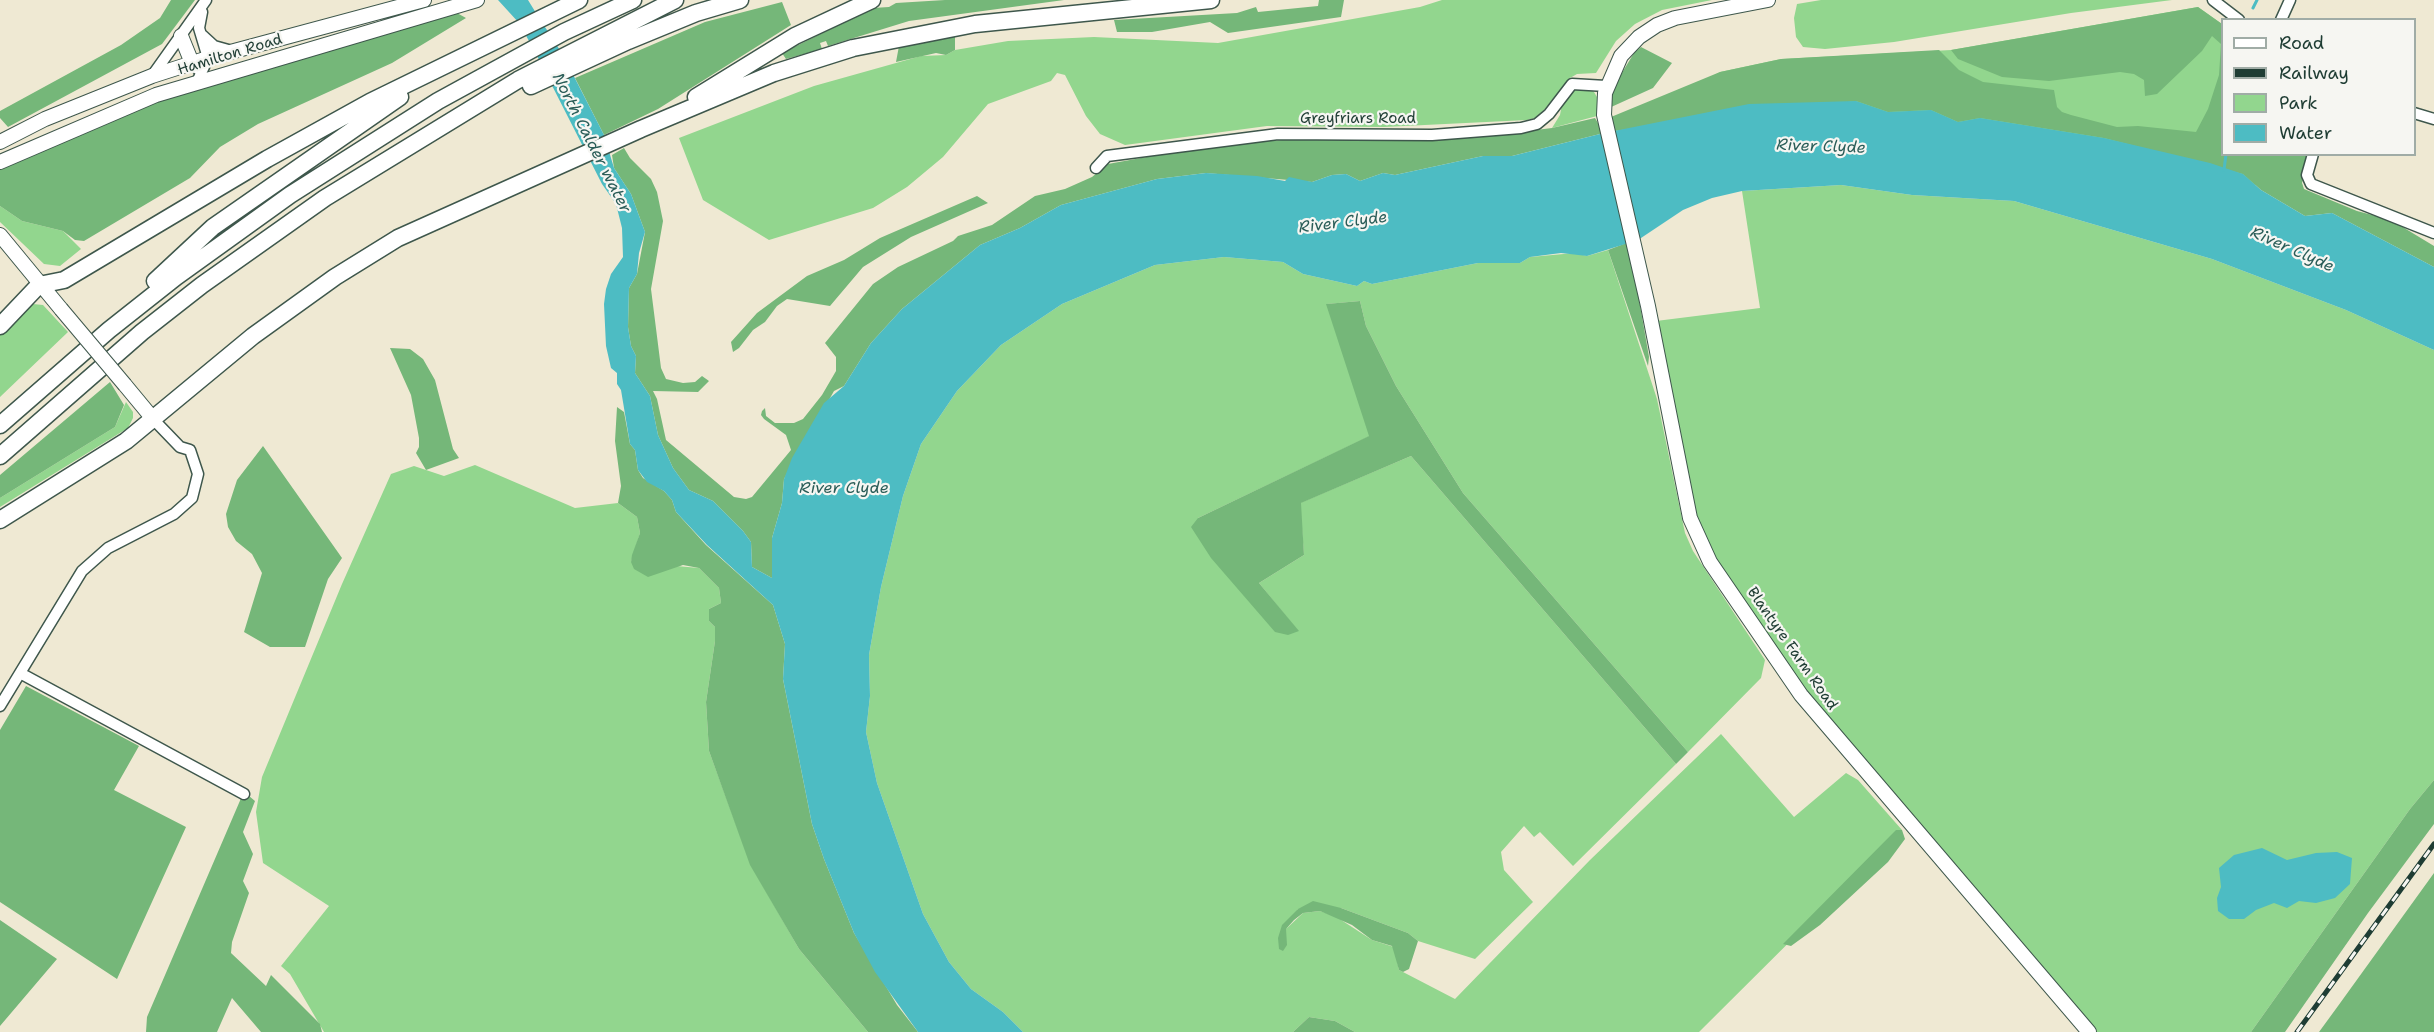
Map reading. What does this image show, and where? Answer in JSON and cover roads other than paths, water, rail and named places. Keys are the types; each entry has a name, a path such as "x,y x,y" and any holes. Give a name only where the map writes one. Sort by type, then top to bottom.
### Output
{"highway":[{"path":"0,326 39,285 64,280 267,159 370,102 579,0"},
{"path":"0,425 109,330 176,277 264,213 361,148 438,101 564,32 633,0"},
{"path":"0,456 86,379 202,285 325,198 383,161 675,0"},
{"path":"566,61 696,13 740,0"},
{"path":"641,129 795,36 872,0"},
{"path":"0,520 126,441 253,336 335,277 398,237 641,129 774,73 853,48 975,24 1211,0"},
{"path":"0,425 213,227 354,127 456,60"}],"main road":[{"name":"Hamilton Road","path":"0,162 111,112 232,51 424,0"},
{"name":"Hamilton Road","path":"0,142 45,119 152,76 287,55 477,0"},
{"path":"1606,86 1615,65 1626,49 1657,25 1675,18 1768,0"},
{"path":"181,36 200,68"},
{"name":"Blantyre Farm Road","path":"1606,86 1604,115 1634,241 1690,518 1707,556 1792,684 1816,714 2089,1032"},
{"path":"0,236 154,420"},
{"path":"0,247 15,256"}],"street":[{"path":"200,68 199,22 206,0"},
{"path":"152,76 206,0"},
{"path":"2213,0 2236,18"},
{"path":"2282,18 2290,0"},
{"path":"200,33 214,45 232,51"},
{"name":"Greyfriars Road","path":"1096,168 1107,156 1278,134 1432,135 1521,128 1537,124 1549,114 1572,84 1606,86"},
{"path":"2416,113 2432,115"},
{"path":"2312,156 2307,175 2312,184 2434,233"},
{"path":"0,706 82,571 108,548 174,514 192,498 198,474 190,450 180,447 154,420"},
{"path":"20,673 244,794"}],"water":[{"name":"River Clyde","path":"498,0 528,0 563,55 604,135 614,168 631,194 645,232 639,253 637,274 629,288 628,327 631,346 636,356 635,373 650,396 658,435 673,468 689,490 713,501 743,531 751,542 752,567 772,578 772,538 782,503 784,479 792,458 824,403 844,386 871,343 902,309 980,245 1020,228 1061,205 1157,179 1206,173 1257,176 1285,181 1289,177 1312,182 1332,175 1346,174 1360,181 1383,173 1395,175 1483,156 1512,156 1604,133 1749,104 1856,101 1888,112 1931,110 1958,122 1980,118 2104,138 2210,163 2243,174 2261,190 2305,216 2332,213 2434,267 2434,350 2346,310 2212,259 2014,201 1912,195 1841,185 1742,191 1712,198 1683,210 1638,240 1587,256 1561,253 1530,257 1520,263 1478,263 1372,284 1364,281 1357,286 1303,274 1283,262 1224,257 1155,265 1062,304 1001,345 957,391 921,444 903,496 881,587 869,655 870,696 866,732 877,783 923,914 949,962 971,989 1003,1012 1023,1032 918,1032 875,972 854,933 812,824 783,679 785,644 773,605 707,545 676,512 672,500 664,491 647,482 638,470 635,450 630,444 621,390 617,384 617,373 611,368 606,346 604,304 606,289 611,274 623,257 622,228 616,204 602,184 519,23"},
{"path":"2262,848 2287,860 2316,853 2337,852 2352,858 2350,884 2335,898 2316,903 2299,901 2287,908 2274,903 2256,910 2244,919 2229,919 2218,911 2217,898 2221,887 2219,868 2234,855"}],"waterway":[{"path":"2253,8 2257,0"},
{"path":"2224,170 2226,156"}],"railway":[{"path":"2297,1032 2434,844"}],"water label":[{"name":"North Calder water","path":"591,143"}]}
